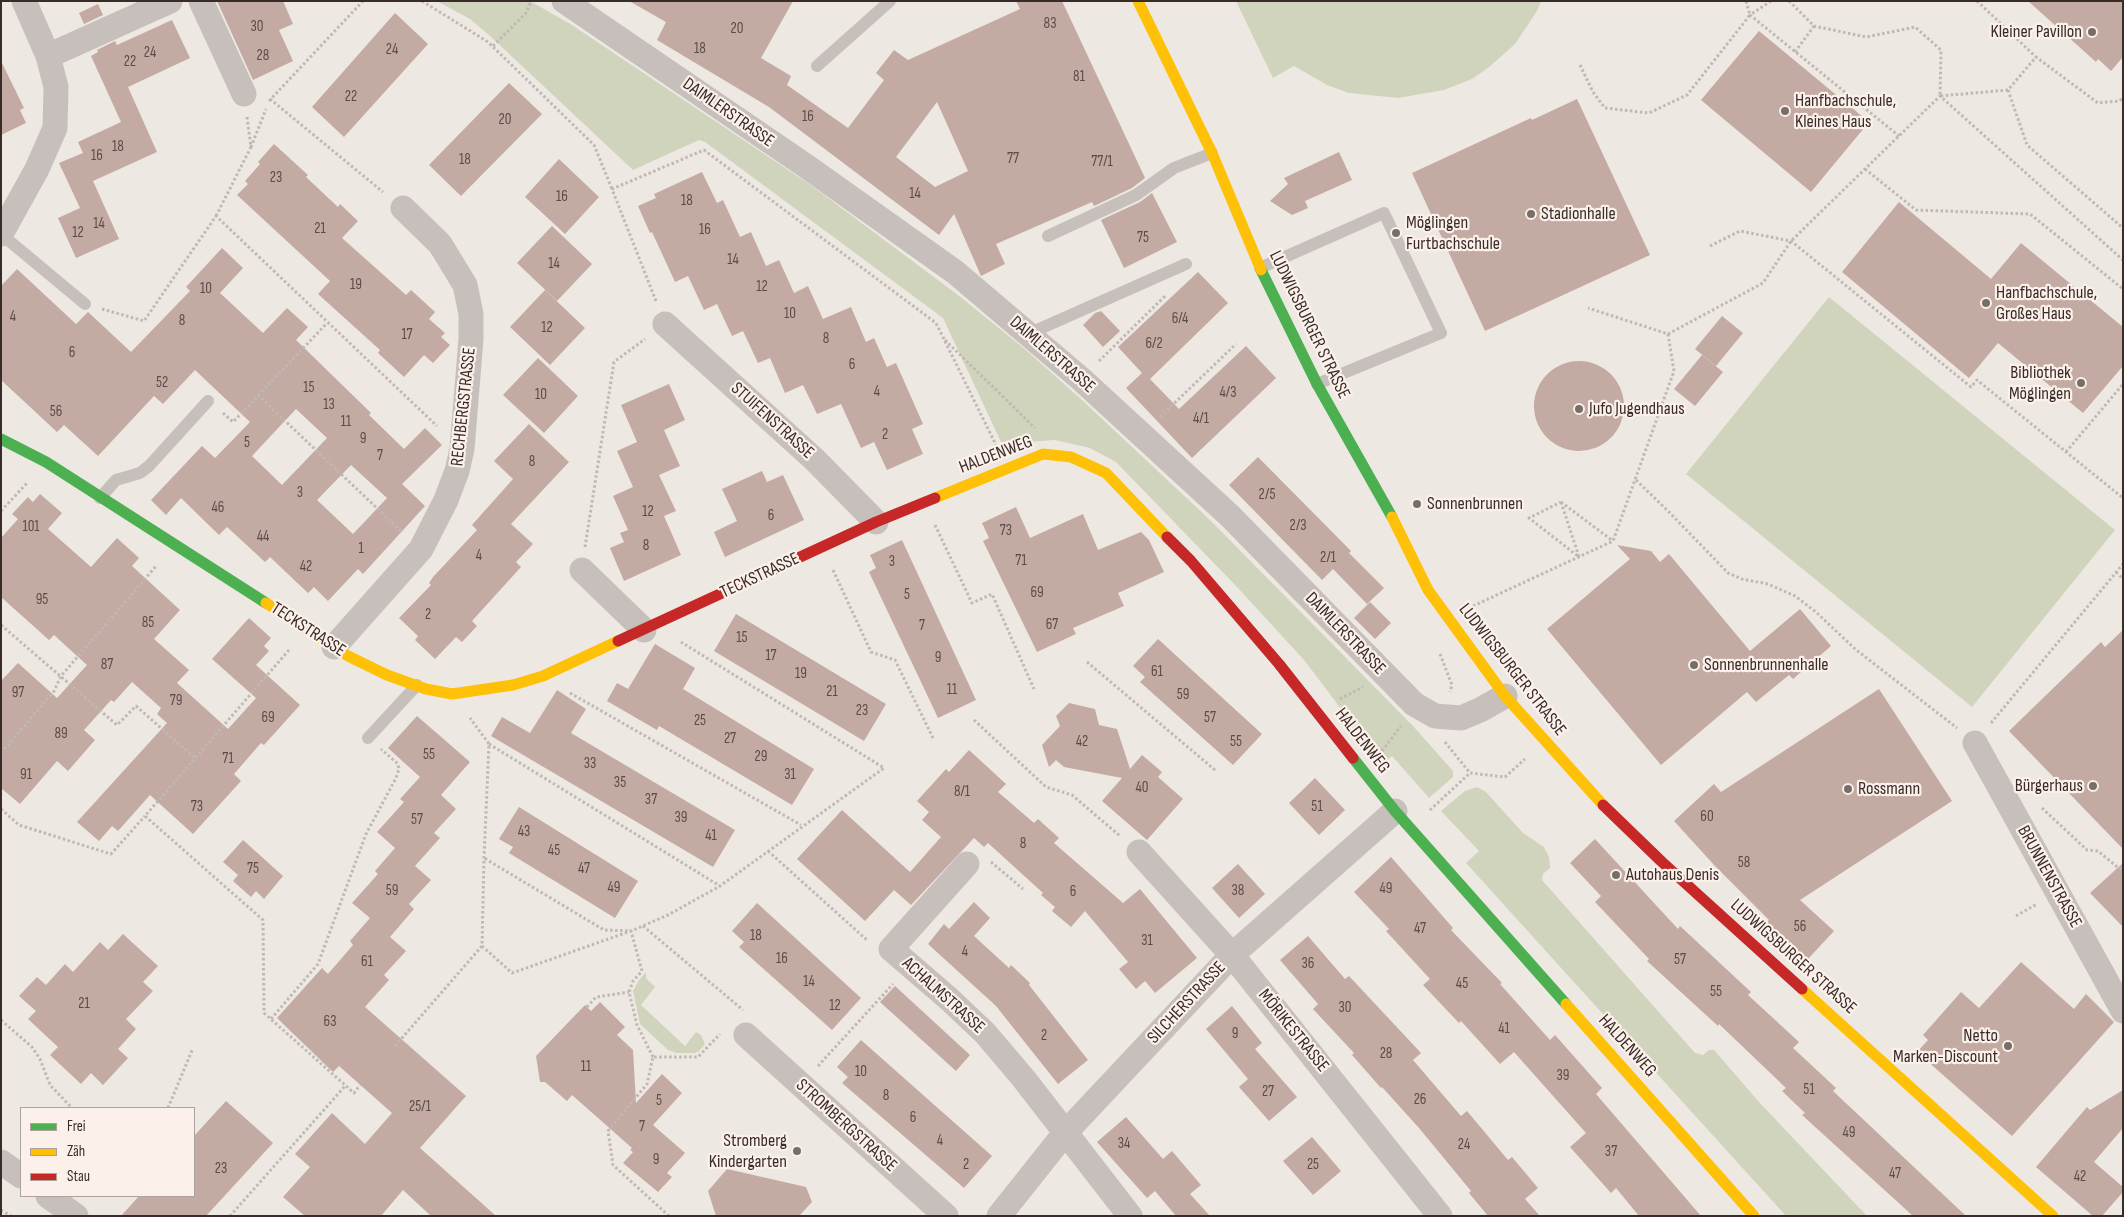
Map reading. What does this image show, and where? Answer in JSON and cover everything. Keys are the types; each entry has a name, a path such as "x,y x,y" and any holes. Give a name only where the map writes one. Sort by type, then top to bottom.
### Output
{"street":[{"path":"1,234 38,169 55,128 56,87 48,56 24,1"},
{"path":"48,56 170,1"},
{"path":"201,1 244,94"},
{"name":"DAIMLERSTRASSE","path":"564,1 806,166 955,272 1081,378 1230,516 1382,671 1431,705"},
{"name":"LUDWIGSBURGER STRASSE","path":"1138,1 1212,153 1260,268 1317,384 1394,521 1428,590 1506,696 1592,795 1662,862 2053,1216"},
{"name":"RECHBERGSTRASSE","path":"334,648 421,549 446,500 457,471 462,449 471,339 471,314 466,284 440,244 403,208"},
{"name":"STUIFENSTRASSE","path":"664,324 815,460 876,522"},
{"name":"TECKSTRASSE","path":"1,439 46,462 174,546 308,629 334,648 366,666 417,685 452,694 513,685 543,676 876,522"},
{"name":"HALDENWEG","path":"876,522 1043,454 1071,457 1106,473 1191,561 1279,664 1395,811 1754,1216"},
{"path":"582,570 649,628"},
{"path":"1431,705 1461,718 1506,696"},
{"name":"BRUNNENSTRASSE","path":"1975,743 2123,1011"},
{"name":"SILCHERSTRASSE","path":"998,1216 1065,1133 1232,955 1395,811"},
{"name":"MÖRIKESTRASSE","path":"1139,852 1232,955 1440,1216"},
{"name":"ACHALMSTRASSE","path":"966,864 891,949 985,1033 1130,1216"},
{"name":"STROMBERGSTRASSE","path":"746,1036 946,1216"},
{"path":"1,1162 20,1175"},
{"path":"49,1197 76,1216"}],"lane":[{"path":"817,66 890,1"},
{"path":"1048,236 1136,195 1174,168 1212,153"},
{"path":"1260,268 1384,213 1441,333 1317,384"},
{"path":"1,234 85,304"},
{"path":"1028,334 1186,264"},
{"path":"100,498 116,480 140,473 149,466 208,401"},
{"path":"368,738 417,685"}],"path":[{"path":"85,304 144,321 216,216 252,147 270,98 363,1"},
{"path":"422,1 492,46 594,144 664,324 614,362 582,570"},
{"path":"492,46 526,14 531,1"},
{"path":"1746,1 1750,15 1899,136"},
{"path":"1580,65 1593,92 1605,108 1649,113 1687,95 1750,15 1771,1"},
{"path":"1789,1 1814,26 1866,37 1915,27 1941,50 1940,96 2123,260"},
{"path":"1977,1 2036,57 2098,102 2119,101 2123,98"},
{"path":"1795,52 1814,26"},
{"path":"1588,308 1668,334 1763,283 1791,242 1940,96 2008,90 2036,57"},
{"path":"2008,90 2027,145 2123,228"},
{"path":"244,94 252,147"},
{"path":"270,98 403,208"},
{"path":"612,189 704,150 936,324 1008,468"},
{"path":"1865,169 1916,210 2030,214 2123,289"},
{"path":"216,216 462,449"},
{"path":"1710,246 1740,231 1791,242 1971,387 1977,380 2123,498"},
{"path":"1081,378 1188,275 1186,264"},
{"path":"208,401 233,422 328,323"},
{"path":"1366,774 1431,705 1451,692 1452,685 1441,661 1437,640 1448,618 1613,541 1674,371 1668,334"},
{"path":"943,338 1036,428"},
{"path":"1142,434 1236,344"},
{"path":"2066,452 2123,384"},
{"path":"258,395 421,549"},
{"path":"1,511 46,462"},
{"path":"1635,480 1670,512 1728,573 1742,579 1768,584 1795,596 1816,612 1855,650 1975,743 2123,564"},
{"path":"924,502 972,603 992,594 1034,689"},
{"path":"1561,502 1613,541"},
{"path":"1561,502 1529,518 1579,558"},
{"path":"1561,502 1579,558"},
{"path":"1,753 54,691 61,676 174,546"},
{"path":"822,547 871,652 895,660 934,740"},
{"path":"2116,572 2123,579"},
{"path":"1,624 117,725 136,706 195,758"},
{"path":"482,946 512,973 631,931 668,915 720,886 884,768 649,628"},
{"path":"1,809 19,825 111,854 308,629"},
{"path":"1087,662 1215,770"},
{"path":"1317,712 1366,685 1382,671"},
{"path":"543,676 801,826"},
{"path":"452,694 489,744 720,886"},
{"path":"1431,705 1445,742 1470,773 1506,777 1544,742"},
{"path":"974,720 1046,787 1072,795 1139,852"},
{"path":"272,1020 318,964 366,834 399,769 398,764 368,738"},
{"path":"395,1046 482,946 489,744"},
{"path":"1429,810 1470,773"},
{"path":"2041,807 2087,850 2098,851 2123,870"},
{"path":"146,816 263,920 264,1013 354,1093 360,1085"},
{"path":"768,851 869,942 891,949"},
{"path":"484,858 604,930 631,931"},
{"path":"642,926 744,1011 746,1036"},
{"path":"631,931 644,971 633,981 629,992 637,1026 653,1057 647,1084 608,1132 613,1164 670,1216"},
{"path":"801,1085 910,965"},
{"path":"587,1007 596,997 629,992"},
{"path":"1,1020 32,1047 40,1059 50,1085 71,1107"},
{"path":"653,1057 698,1057 720,1033"},
{"path":"168,1107 193,1048"},
{"path":"230,1216 346,1085"},
{"path":"1,1210 10,1216"}],"green space":[{"path":"437,1 530,1 572,25 812,186 958,295 1026,350 1082,400 1211,521 1413,726 1453,771 1453,777 1429,798 1392,756 1381,766 1374,760 1336,702 1304,660 1238,588 1116,462 1090,448 1055,440 1006,446 1001,442 943,318 705,142 699,140 633,170 490,36 470,19"},
{"path":"1236,1 1541,1 1537,11 1515,44 1488,68 1472,79 1444,90 1398,98 1349,93 1327,85 1294,66 1273,78"},
{"path":"1829,297 2115,530 1972,707 1686,474"},
{"path":"1477,787 1486,792 1523,833 1544,847 1549,857 1550,868 1543,874 1542,880 1695,1053 1703,1055 1709,1050 1714,1050 1759,1102 1867,1216 1786,1216 1466,863 1479,851 1441,811 1465,791"},
{"path":"646,972 646,978 655,987 641,1005 685,1046 696,1032 701,1035 705,1044 699,1051 695,1053 676,1053 668,1050 640,1024 633,991"}],"building":[{"path":"217,1 283,1 293,24 279,30 293,61 253,80"},
{"path":"629,1 793,1 761,58 791,76 787,85 848,128 884,80 876,73 894,50 908,60 1020,9 1016,1 1062,1 1145,178 1132,188 1094,206 1092,202 996,244 1005,264 981,276 954,214 939,235 769,107 657,40 666,22","holes":["937,102 968,171 935,187 896,157"]},
{"name":"Kleiner Pavillon","path":"2028,1 2123,1 2123,57 2111,71 2098,59 2096,62"},
{"path":"98,4 103,15 84,24 79,13"},
{"path":"395,13 428,44 344,137 312,107"},
{"path":"172,20 190,58 128,87 157,152 93,181 119,239 76,258 58,218 80,208 59,163 83,153 78,142 121,122 91,56 98,52 97,50 115,41 117,45"},
{"name":"Hanfbachschule, Kleines Haus","path":"1759,31 1869,122 1811,192 1701,100"},
{"path":"1,61 24,108 20,110 26,123 1,135"},
{"path":"509,83 542,114 461,196 429,165"},
{"name":"Stadionhalle","path":"1577,99 1650,255 1485,331 1412,173"},
{"path":"274,144 308,175 306,177 338,207 340,204 358,221 342,238 406,295 411,290 435,312 429,319 445,333 441,337 450,345 433,363 424,355 404,377 378,353 380,350 318,294 330,281 237,195 248,184 245,181"},
{"path":"1339,152 1352,180 1305,201 1308,208 1292,215 1270,201 1288,184 1284,178"},
{"path":"559,159 599,197 565,234 525,197"},
{"path":"702,172 717,203 723,200 740,237 751,232 766,266 779,260 794,293 808,286 823,319 851,307 866,342 874,338 887,367 896,363 923,424 912,429 923,454 887,470 874,442 861,448 841,404 817,414 803,385 785,393 770,358 758,363 743,331 732,336 717,304 704,310 688,276 675,282 638,206 656,198 654,194"},
{"path":"1152,193 1177,242 1124,268 1101,220 1140,202"},
{"name":"Hanfbachschule, Großes Haus","path":"1899,202 1991,279 2021,243 2123,327 2123,366 2083,413 1998,343 1969,378 1842,272"},
{"path":"552,226 592,264 557,301 517,263"},
{"path":"222,248 243,268 220,293 263,333 287,308 308,327 296,340 371,413 369,415 404,449 425,428 442,445 402,484 425,506 363,574 358,569 328,601 314,587 308,593 270,557 265,562 227,527 219,535 181,498 166,515 151,500 202,446 215,458 250,422 195,370 163,404 154,396 98,456 64,425 57,432 1,380 1,286 17,269 76,324 88,312 131,352 190,291 186,287","holes":["296,409 327,438 282,485 252,456","351,465 387,498 353,534 317,500"]},
{"path":"1198,272 1228,303 1150,379 1179,409 1246,346 1276,378 1192,458 1126,388 1142,373 1118,347"},
{"path":"545,290 585,328 550,365 510,327"},
{"path":"1101,311 1120,331 1103,347 1083,325 1095,313"},
{"path":"1722,316 1743,333 1716,366 1695,349"},
{"path":"1702,355 1723,372 1695,406 1674,389"},
{"path":"538,358 578,396 544,433 503,395"},
{"name":"Jufo Jugendhaus","path":"1570,361 1588,361 1604,368 1617,381 1624,397 1624,415 1617,431 1604,444 1588,451 1570,451 1554,444 1541,431 1534,415 1534,397 1541,381 1554,368"},
{"path":"669,384 685,420 664,430 680,466 659,475 676,511 664,516 681,555 624,581 610,548 624,542 620,533 628,530 613,496 633,487 617,451 637,442 621,405"},
{"path":"529,424 569,462 511,524 533,544 516,562 521,567 472,621 477,626 462,642 456,637 435,659 415,640 418,636 399,618 431,585 429,583 433,577 477,530 472,525 513,479 494,461"},
{"path":"1258,457 1351,551 1349,553 1384,588 1367,604 1333,569 1322,580 1229,485"},
{"path":"762,471 767,482 783,475 804,520 725,557 714,532 737,521 722,489"},
{"path":"40,494 62,513 48,529 91,567 117,538 139,558 132,566 180,610 154,639 189,670 177,683 228,729 256,698 212,659 249,618 271,638 264,646 269,651 256,665 300,705 264,745 261,743 234,774 241,781 193,834 150,795 118,831 112,826 99,841 77,822 167,723 157,714 161,708 132,682 114,702 111,700 84,730 95,740 68,771 57,761 20,804 1,788 1,681 18,663 57,698 87,665 54,635 49,640 1,597 1,538 18,519 12,514 28,497 33,502"},
{"path":"1016,507 1030,538 1083,514 1098,550 1141,532 1149,540 1164,572 1118,593 1124,606 1073,628 1076,634 1037,652 983,541 989,538 982,523"},
{"path":"902,540 976,700 938,718 869,572 876,568 870,555"},
{"name":"Sonnenbrunnenhalle","path":"1617,545 1651,551 1660,562 1669,554 1750,651 1800,609 1831,646 1793,679 1789,675 1756,702 1747,692 1661,765 1547,629 1630,559"},
{"path":"1370,602 1391,623 1375,639 1354,618"},
{"path":"736,614 886,704 864,741 714,651"},
{"name":"Bürgerhaus","path":"2123,630 2123,849 2009,731 2101,642 2105,647"},
{"path":"1158,639 1262,734 1233,765 1140,682 1145,677 1133,666"},
{"path":"655,644 695,668 683,689 814,769 792,805 659,726 657,730 607,701 617,683 628,689"},
{"name":"Rossmann","path":"1879,689 1952,801 1800,900 1834,931 1807,960 1766,923 1769,920 1715,866 1674,821 1714,784 1721,792"},
{"path":"557,690 586,709 571,733 735,830 713,867 491,736 502,717 530,733"},
{"path":"1069,703 1095,709 1099,725 1117,729 1130,769 1142,755 1162,772 1158,777 1183,799 1147,840 1102,801 1122,778 1064,767 1056,760 1049,767 1042,745 1060,726 1056,716"},
{"path":"417,716 470,762 441,795 456,809 434,833 440,838 415,866 431,880 409,904 414,909 390,937 406,951 384,975 389,980 365,1007 466,1096 420,1148 496,1216 431,1216 403,1190 381,1216 305,1216 283,1197 310,1167 295,1154 332,1113 365,1144 392,1113 339,1066 333,1072 277,1018 322,968 328,974 353,945 350,941 370,918 352,903 378,874 375,871 395,848 377,832 404,802 400,799 420,777 388,748"},
{"path":"969,750 1006,784 998,792 1034,823 1038,819 1059,838 1054,843 1123,903 1140,889 1197,958 1155,993 1145,981 1136,989 1119,969 1128,962 1085,911 1071,927 1052,911 1055,907 1041,895 1043,893 988,843 984,847 974,838 911,905 894,890 865,921 797,859 842,810 910,872 941,837 922,820 929,812 917,801 946,769 949,772"},
{"path":"1315,778 1345,810 1319,835 1289,803"},
{"path":"519,807 638,881 615,918 509,853 513,847 499,839"},
{"path":"1595,839 1678,929 1680,926 1751,992 1748,995 1799,1042 1793,1048 1836,1088 1833,1091 1966,1216 1913,1216 1802,1115 1805,1113 1782,1091 1786,1088 1719,1024 1718,1026 1647,961 1649,959 1595,902 1601,896 1570,863"},
{"path":"243,840 283,876 264,899 256,891 251,897 233,881 238,875 223,862"},
{"path":"1391,857 1453,928 1451,930 1502,983 1500,984 1550,1040 1555,1035 1602,1088 1596,1094 1701,1216 1639,1216 1616,1188 1611,1193 1570,1147 1586,1133 1514,1052 1500,1064 1461,1021 1459,1023 1423,985 1430,979 1386,931 1389,929 1354,892"},
{"path":"2123,863 2123,927 2090,893"},
{"path":"1238,864 1265,894 1239,918 1212,888"},
{"path":"974,902 990,918 974,936 1009,968 1011,965 1030,983 1029,985 1088,1060 1058,1084 996,1006 928,944 944,924 949,929"},
{"path":"757,903 861,998 832,1030 739,947 744,942 732,931"},
{"path":"123,934 158,966 143,982 153,991 126,1019 136,1029 118,1049 128,1058 103,1085 91,1073 81,1084 50,1055 58,1047 28,1019 36,1011 19,996 37,977 46,985 65,964 73,972 100,942 108,950"},
{"path":"1308,936 1345,979 1349,976 1421,1053 1413,1060 1461,1116 1467,1111 1508,1160 1512,1157 1538,1188 1525,1199 1540,1216 1488,1216 1469,1193 1471,1191 1419,1128 1381,1088 1352,1055 1354,1053 1313,1009 1318,1004 1280,960"},
{"name":"Netto Marken-Discount","path":"2021,962 2074,1009 2086,994 2114,1022 2012,1136 1917,1052 1928,1040 1923,1035 1961,992 1979,1008"},
{"path":"895,986 970,1055 956,1071 880,1002"},
{"path":"600,1002 625,1027 617,1035 633,1050 636,1103 662,1074 682,1093 653,1125 685,1153 667,1173 672,1177 658,1192 623,1163 633,1152 630,1150 632,1148 572,1095 567,1101 545,1082 540,1082 536,1056 585,1005 591,1011"},
{"path":"1232,1006 1262,1043 1255,1049 1297,1097 1269,1121 1239,1087 1248,1079 1206,1029"},
{"path":"861,1040 992,1156 964,1188 842,1083 848,1077 837,1067"},
{"path":"2123,1090 2123,1128 2094,1162 2123,1187 2123,1192 2102,1216 2093,1216 2036,1167 2087,1107 2090,1110"},
{"path":"226,1101 273,1143 206,1216 121,1216 138,1197 195,1197 195,1135"},
{"path":"1126,1117 1163,1159 1172,1151 1201,1185 1190,1194 1210,1216 1176,1216 1155,1191 1147,1198 1097,1142"},
{"path":"1312,1137 1341,1171 1313,1195 1283,1161"},
{"path":"727,1169 806,1187 812,1202 799,1216 716,1216 708,1191"}],"traffic: fast":[{"path":"1261,270 1317,384 1392,517"},
{"path":"1,439 46,462 266,603"},
{"path":"1353,758 1395,811 1566,1004"}],"traffic: slow":[{"path":"1138,1 1212,153 1261,270"},
{"path":"935,498 1043,454 1071,457 1106,473 1167,537"},
{"path":"1392,517 1428,590 1505,696 1603,805"},
{"path":"266,603 348,656 387,675 426,689 452,694 513,685 543,676 618,641"},
{"path":"1802,989 2053,1216"},
{"path":"1566,1004 1754,1216"}],"traffic: jam":[{"path":"618,641 876,522 935,498"},
{"path":"1167,537 1191,561 1279,664 1353,758"},
{"path":"1603,805 1662,862 1802,989"}],"place":[{"name":"Kleiner Pavillon","path":"2092,32"},
{"name":"Hanfbachschule, Kleines Haus","path":"1785,111"},
{"name":"Stadionhalle","path":"1531,214"},
{"name":"Möglingen Furtbachschule","path":"1396,233"},
{"name":"Hanfbachschule, Großes Haus","path":"1986,303"},
{"name":"Bibliothek Möglingen","path":"2081,383"},
{"name":"Jufo Jugendhaus","path":"1579,409"},
{"name":"Sonnenbrunnen","path":"1417,504"},
{"name":"Sonnenbrunnenhalle","path":"1694,665"},
{"name":"Bürgerhaus","path":"2093,786"},
{"name":"Rossmann","path":"1848,789"},
{"name":"Autohaus Denis","path":"1616,875"},
{"name":"Netto Marken-Discount","path":"2008,1046"},
{"name":"Stromberg Kindergarten","path":"797,1151"}]}
